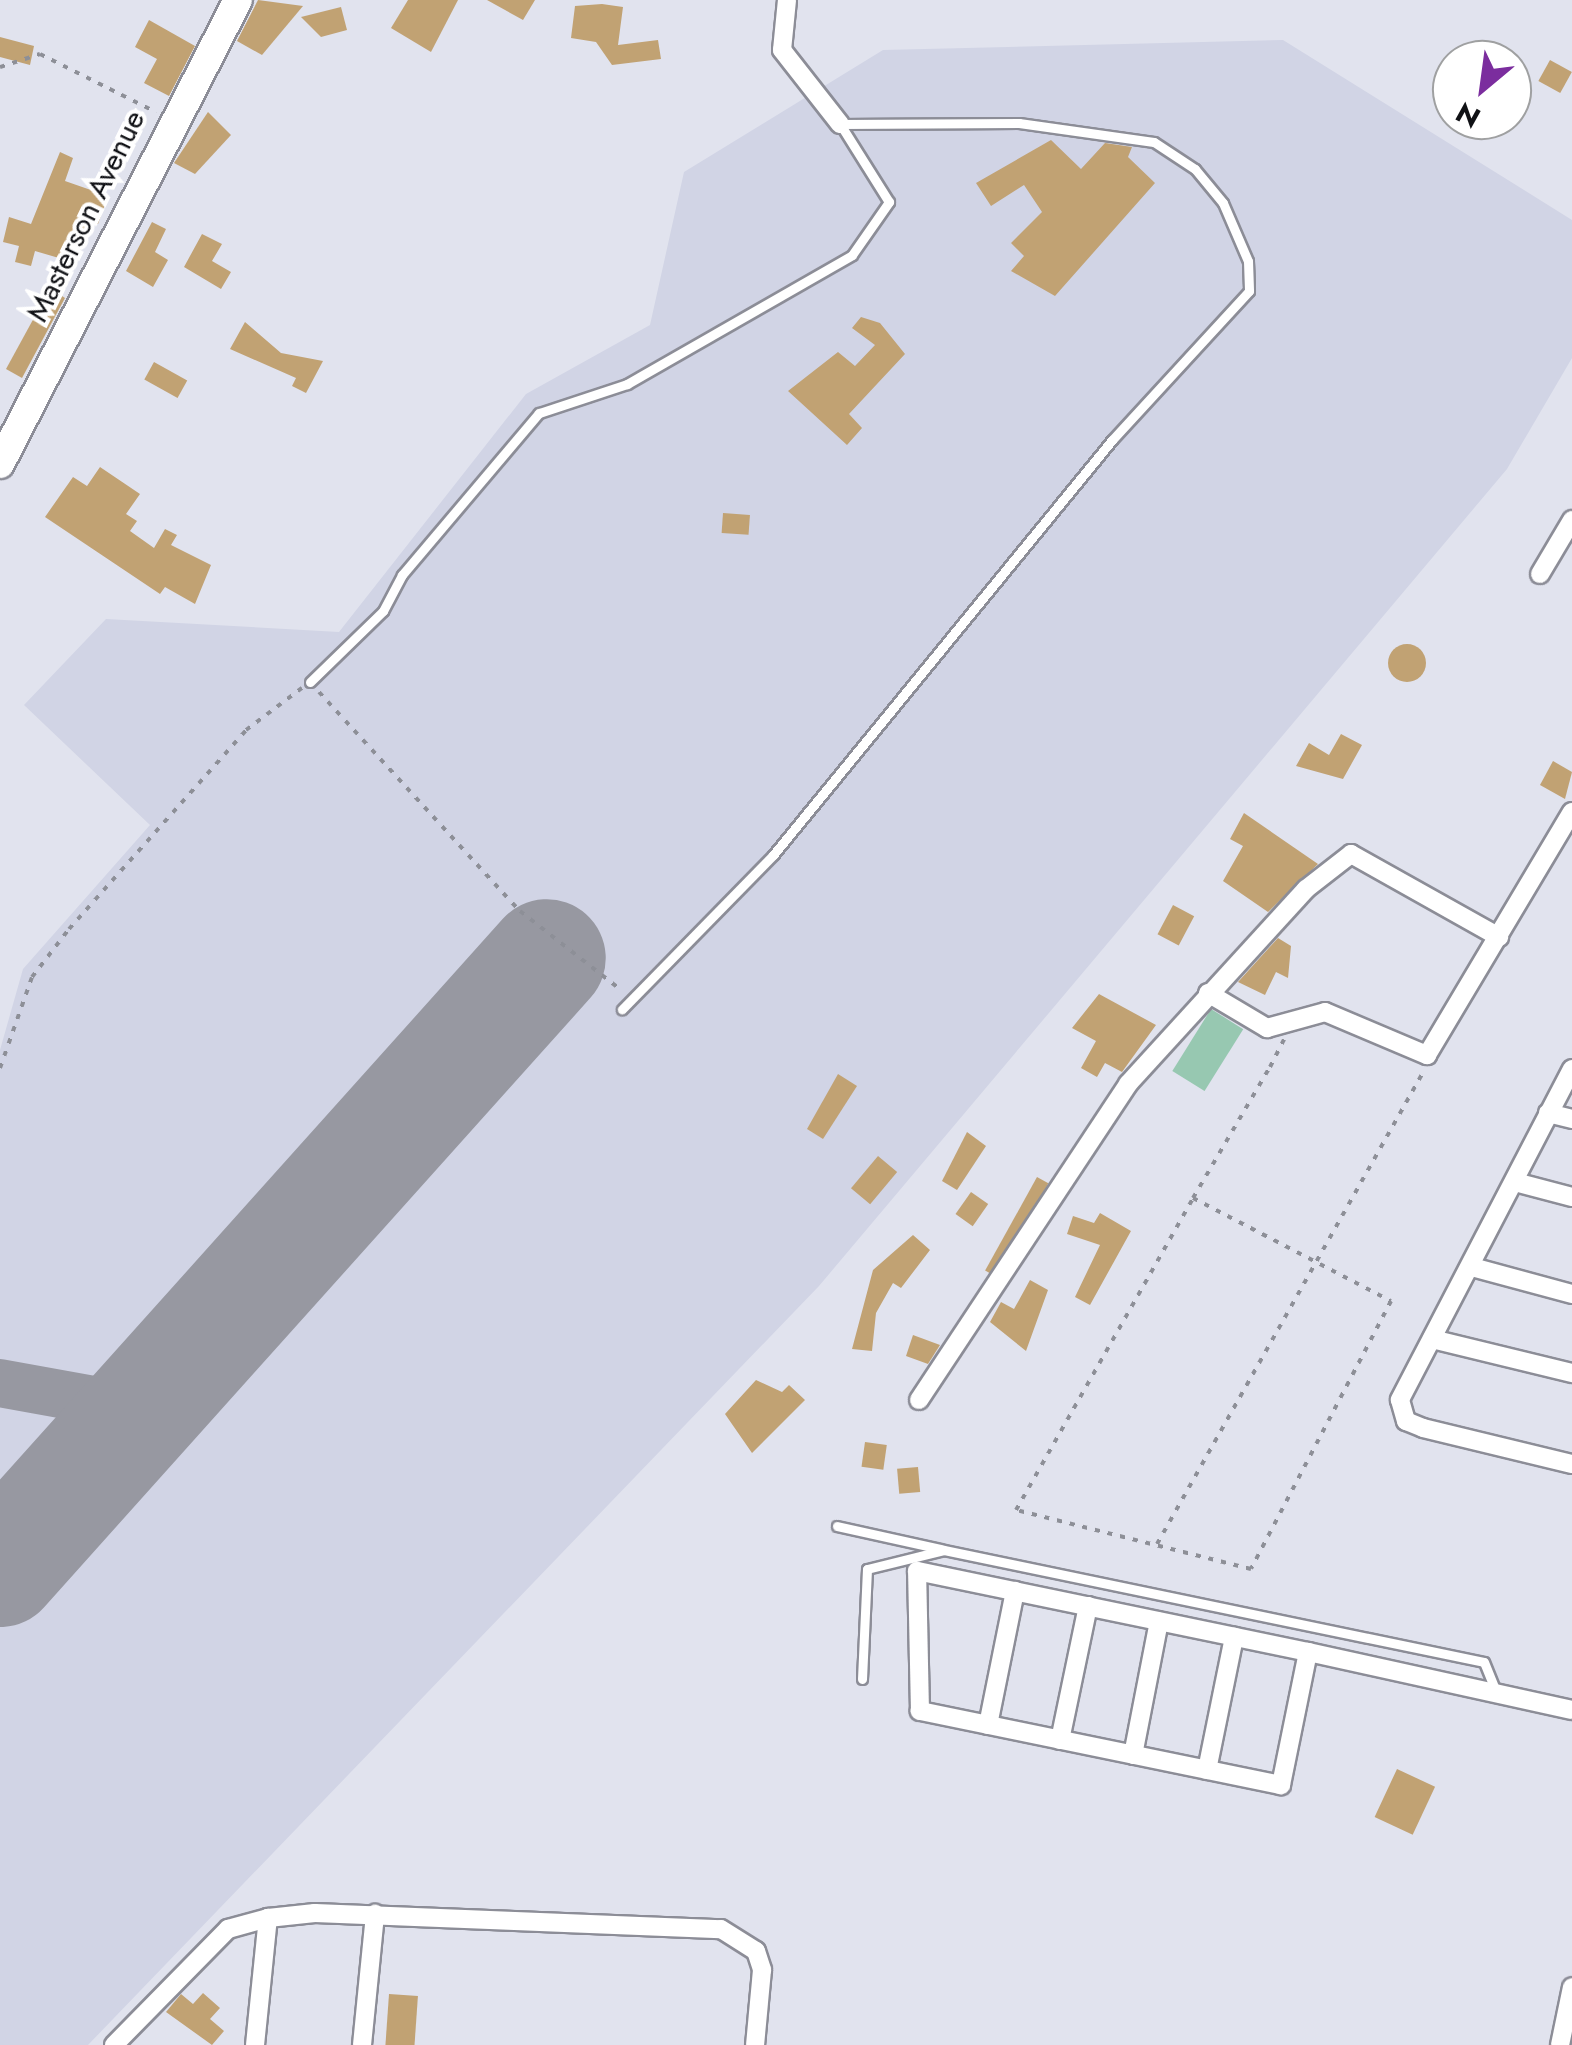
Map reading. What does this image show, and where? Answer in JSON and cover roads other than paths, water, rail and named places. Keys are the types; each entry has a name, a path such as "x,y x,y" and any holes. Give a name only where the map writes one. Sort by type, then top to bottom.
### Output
{"main road":[{"name":"Masterson Avenue","path":"0,464 170,119 238,0"}],"street":[{"path":"787,0 782,50 840,124"},
{"path":"1540,574 1572,520"},
{"path":"1208,994 1267,1028 1325,1012 1427,1055 1572,812"},
{"path":"919,1400 1128,1084 1208,994 1351,854 1499,937"},
{"path":"1572,1069 1400,1400 1406,1420 1572,1464"},
{"path":"1548,1113 1572,1119"},
{"path":"1515,1182 1572,1197"},
{"path":"1472,1267 1572,1294"},
{"path":"1432,1339 1572,1373"},
{"path":"1308,1652 1281,1785 920,1711 917,1570 1308,1652 1572,1710"},
{"path":"988,1725 1014,1591"},
{"path":"1060,1740 1088,1606"},
{"path":"1133,1755 1159,1621"},
{"path":"1208,1770 1234,1637"},
{"path":"362,2045 375,1914"},
{"path":"114,2045 228,1929 268,1918 375,1914 721,1929 756,1950 762,1970 755,2045"},
{"path":"255,2045 268,1918"},
{"path":"1560,2045 1572,1987"}],"lane":[{"path":"622,1010 773,855 1112,440 1249,292 1248,260 1223,204 1195,169 1154,142 1019,123 840,124"},
{"path":"310,682 384,611 402,575 538,413 627,384 852,255 889,202 840,124"},
{"path":"837,1526 1484,1662 1498,1694"},
{"path":"862,1679 867,1569 944,1550"}]}
